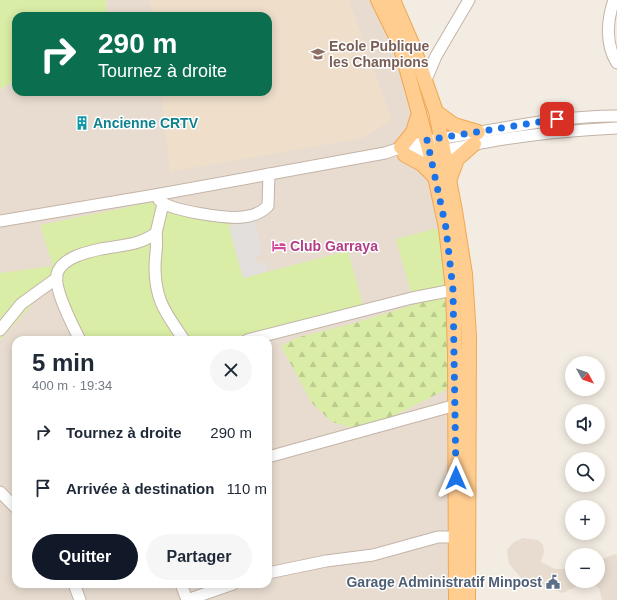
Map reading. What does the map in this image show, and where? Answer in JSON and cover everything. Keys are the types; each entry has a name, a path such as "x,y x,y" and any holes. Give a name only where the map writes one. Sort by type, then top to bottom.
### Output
{"main road":[{"path":"378,0 400,45 428,146 443,179 461,245 469,312 468,600"},
{"path":"393,0 413,46 436,112 443,144 443,179 446,228 453,290 456,405 456,600"},
{"path":"436,112 476,138 457,159 443,179"},
{"path":"419,113 413,132 403,151 443,179"}],"street":[{"path":"425,82 436,56 469,0"},
{"path":"614,0 608,24 612,52 617,63"},
{"path":"476,138 521,124 567,118 617,116"},
{"path":"0,221 159,200 269,174 476,138 617,128"},
{"path":"159,200 179,210 242,218 255,215 268,206 269,174"},
{"path":"159,200 156,233 155,284 158,298 162,307 181,336"},
{"path":"78,336 66,310 57,278 57,272 62,265 73,258 101,249 138,244 156,233"},
{"path":"0,330 21,304 57,278"},
{"path":"263,336 412,298 453,290"},
{"path":"272,456 456,405"},
{"path":"0,492 12,504"},
{"path":"272,573 399,549 438,538 456,537"},
{"path":"76,588 80,600"},
{"path":"182,588 187,600 222,588"}],"shaded area":[{"path":"106,0 381,0 436,167 462,600 0,600 0,89 12,82 12,96 272,96 272,12 107,12"},
{"name":"Ecole Publique les Champions","path":"150,0 349,0 392,120 363,138 170,172 161,96 272,96 272,12 152,12"},
{"path":"254,220 263,254 254,256 256,264 265,261 268,271 243,278 229,227"},
{"path":"523,538 538,540 543,545 544,552 541,562 555,569 565,569 565,588 573,588 563,593 523,580 509,564 507,550 514,542"},
{"path":"615,554 617,555 617,600 602,600 599,588 605,588 605,558"}],"green space":[{"path":"0,0 106,0 107,12 12,12 12,82 0,89"},
{"path":"168,199 175,203 166,210 162,217 162,235 166,214 174,205 176,207 226,217 230,222 229,227 243,278 348,251 362,302 362,315 272,338 272,336 84,336 70,309 64,292 61,275 46,295 40,296 0,340 0,273 53,266 40,225"},
{"path":"434,229 443,231 449,290 412,297 396,239"},
{"path":"448,294 455,385 388,419 353,428 332,422 312,403 281,346 299,337 355,323"}],"place":[{"name":"Ecole Publique les Champions","path":"318,54"},
{"name":"Ancienne CRTV","path":"82,123"},
{"name":"Club Garraya","path":"279,246"},
{"name":"Garage Administratif Minpost","path":"553,582"}],"route":[{"path":"456,478 453,290 446,228 427,140 557,119"}]}
